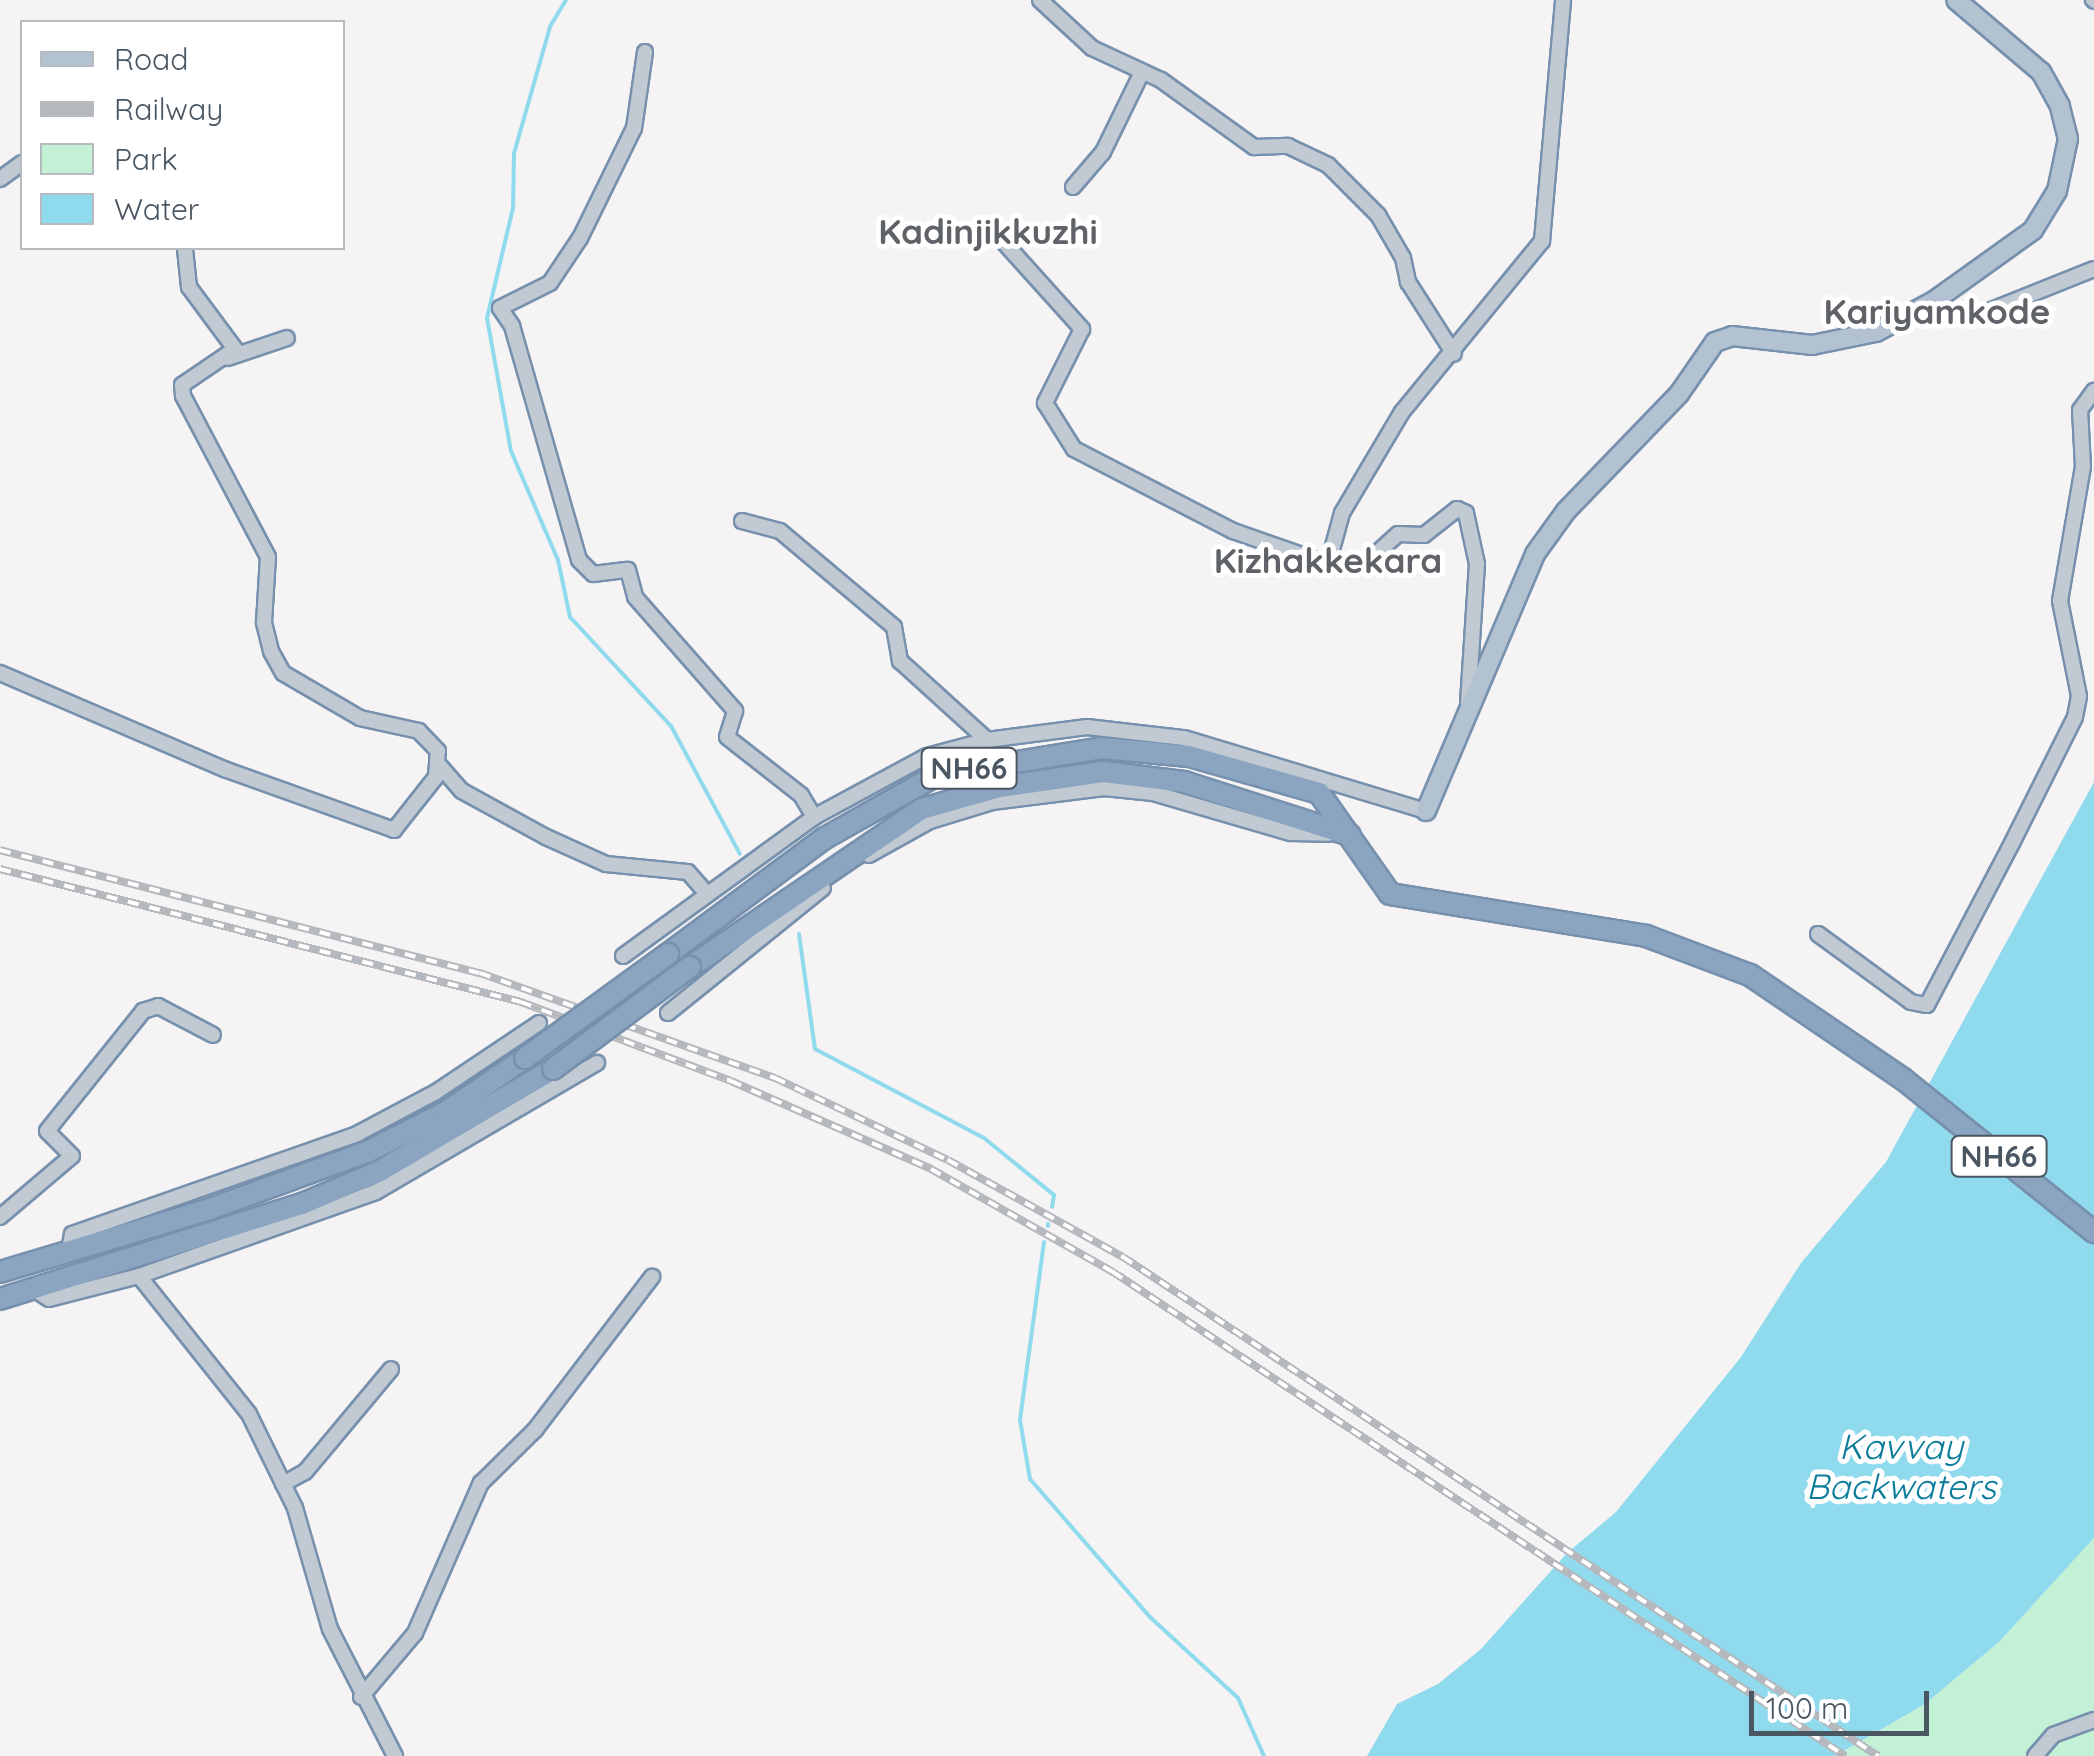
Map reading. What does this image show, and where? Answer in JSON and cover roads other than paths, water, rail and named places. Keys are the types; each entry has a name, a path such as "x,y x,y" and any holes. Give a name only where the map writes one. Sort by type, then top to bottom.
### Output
{"highway":[{"name":"NH66","path":"1,1271 210,1209 367,1152 446,1112 825,838 937,775 1022,756 1102,748 1188,756 1319,793 1390,894 1646,936 1750,975 1903,1079 2094,1232"},
{"name":"NH66","path":"0,1299 302,1204 380,1171 554,1069 690,967 922,808 1000,786 1102,772 1184,782 1350,835"},
{"name":"NH66","path":"32,1287 68,1250"}],"main road":[{"path":"1426,810 1534,554 1566,510 1679,394 1714,342 1732,336 1812,345 1876,332 1934,301 2033,230 2057,191 2068,139 2060,106 2040,72 1956,0"}],"street":[{"path":"1040,0 1092,48 1142,72 1254,147 1288,146 1328,165 1378,215 1403,258 1408,282 1454,354"},
{"path":"1328,564 1342,513 1402,412 1454,354 1542,240 1562,0"},
{"path":"645,52 634,128 580,238 550,284 500,308 512,326 579,560 593,574 628,570 635,597 735,711 727,737 801,795 814,817"},
{"path":"1073,187 1103,152 1142,72"},
{"path":"0,179 20,164"},
{"path":"992,229 1082,329 1045,402 1074,448 1233,531 1346,567 1369,560 1398,534 1424,534 1457,509 1466,513 1477,564 1468,708"},
{"path":"185,250 189,287 234,340 228,358"},
{"path":"1934,301 1953,316 1988,311 2094,270"},
{"path":"287,338 228,358 182,385 183,396 268,557 264,622 282,674 360,718 419,731 438,751 442,773 462,791 546,838 606,864 688,872 706,894"},
{"path":"1818,934 1912,1002 1927,1005 2044,780 2075,718 2078,696 2060,601 2083,467 2080,410 2094,391"},
{"path":"742,521 780,532 894,627 900,661 987,740"},
{"path":"0,674 224,769 394,830 442,773"},
{"path":"623,956 814,817 927,756 987,740 1087,727 1184,738 1426,810"},
{"path":"668,1013 768,928 868,856 930,822 992,802 1104,788 1152,793 1290,833 1350,835"},
{"path":"0,1217 72,1156 47,1131 143,1012 158,1006 213,1035"},
{"path":"68,1250 72,1234 358,1134 436,1092 540,1023"},
{"path":"32,1287 50,1299 140,1276 376,1192 596,1063"},
{"path":"140,1276 249,1414 283,1484 330,1629 361,1696 396,1756"},
{"path":"361,1696 416,1632 481,1483 535,1430 652,1277"},
{"path":"283,1484 305,1472 391,1370"},
{"path":"2035,1756 2054,1735 2094,1720"}],"water":[{"name":"Kavvay Backwaters","path":"2094,782 2094,1538 1999,1642 1925,1704 1835,1756 1367,1756 1397,1704 1438,1684 1481,1649 1567,1553 1616,1512 1741,1357 1801,1263 1886,1162"}],"waterway":[{"path":"566,0 550,27 514,153 513,208 487,318 511,451 558,560 570,617 671,726 740,854"},
{"path":"799,934 815,1049 984,1138 1054,1195 1052,1207"},
{"path":"1044,1242 1020,1420 1030,1479 1150,1617 1238,1698 1264,1756"}],"railway":[{"path":"0,850 480,973 775,1078 948,1160 1123,1257 1878,1756"},
{"path":"0,869 521,1002 731,1081 931,1169 1113,1272 1845,1756"}],"district":[{"name":"Kadinjikkuzhi","path":"988,231"},
{"name":"Kariyamkode","path":"1937,311"},
{"name":"Kizhakkekara","path":"1328,560"}]}
